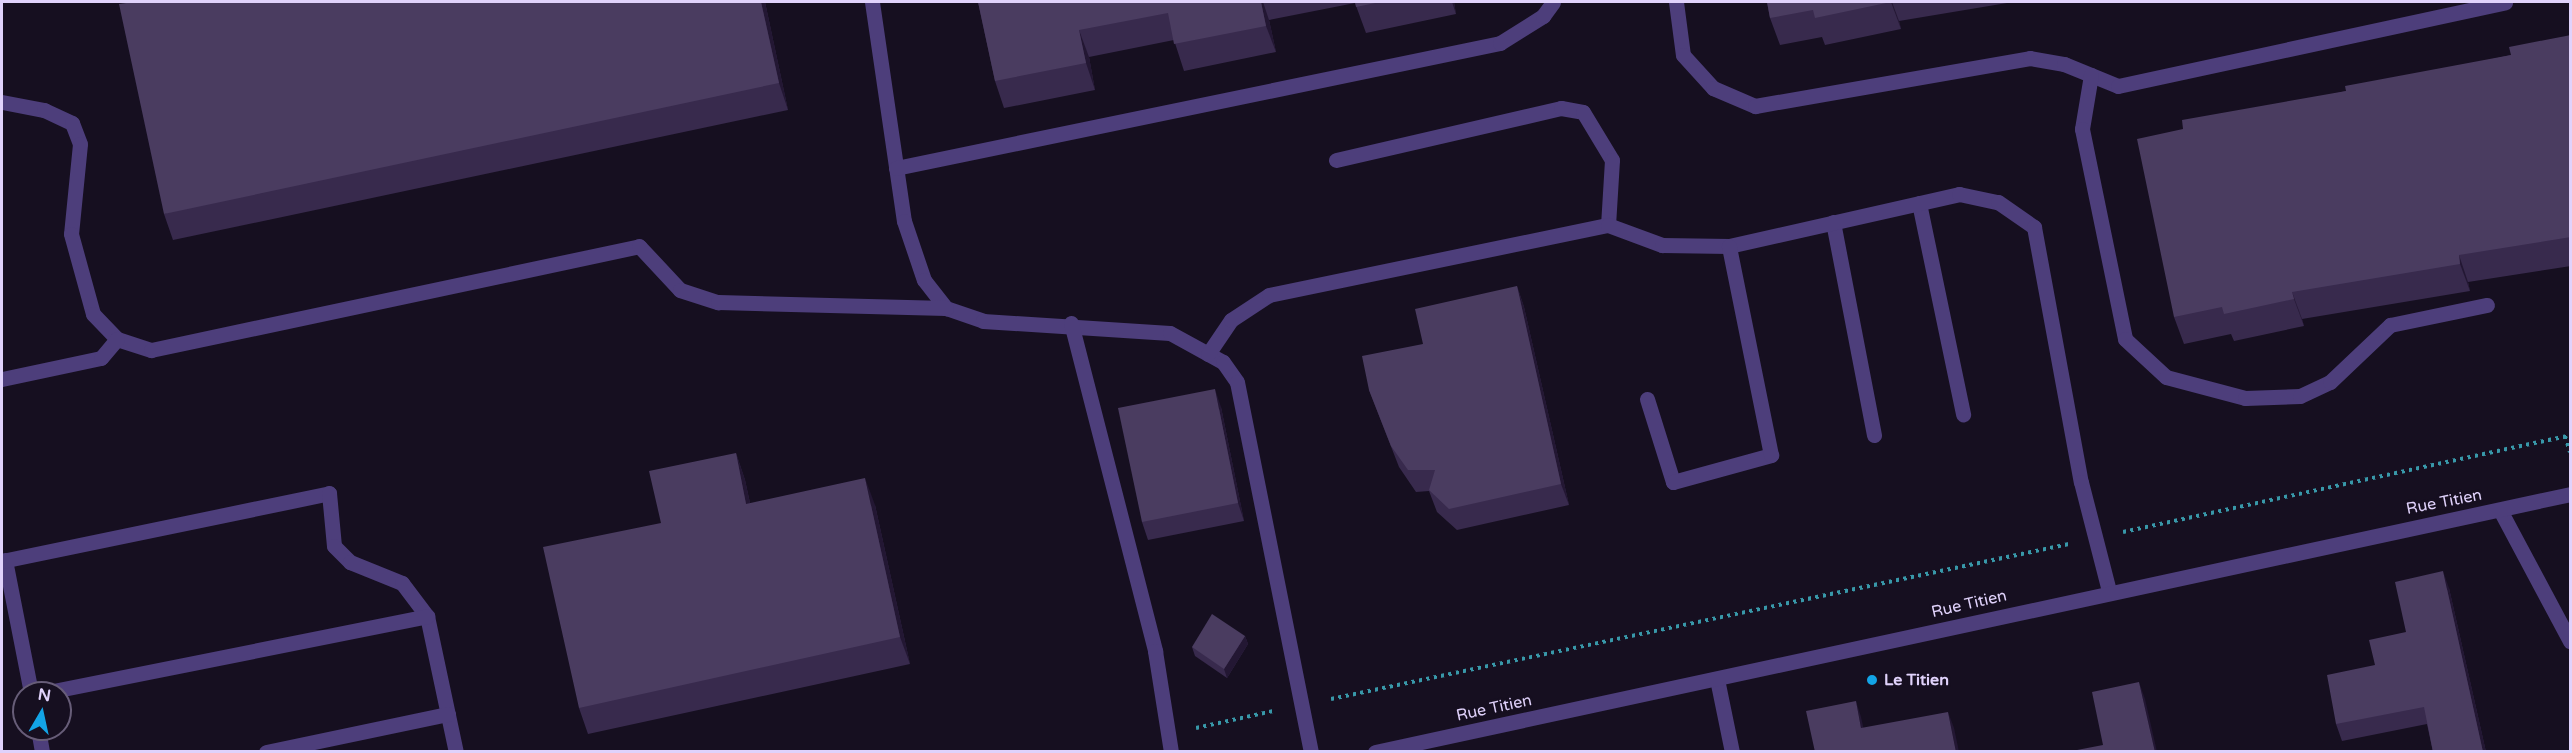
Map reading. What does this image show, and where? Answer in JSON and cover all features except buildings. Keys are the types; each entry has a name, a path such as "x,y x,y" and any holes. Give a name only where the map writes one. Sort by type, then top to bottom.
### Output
{"street":[{"path":"872,2 904,221 924,280 946,308"},
{"path":"896,168 1500,43 1543,16 1553,2"},
{"path":"1676,2 1683,55 1713,88 1755,106 2030,58 2091,75 2118,86 2505,2"},
{"path":"2091,75 2082,129 2125,339 2166,378 2245,398 2300,396 2330,382 2390,325 2487,305"},
{"path":"2,102 44,110 72,123 80,144 71,234 93,314 117,339 151,350 639,246 680,290 718,302 946,308 983,321 1071,323 1170,333 1222,362 1237,382 1299,706 1311,752"},
{"path":"1336,160 1561,108 1583,112 1612,160 1608,225"},
{"path":"1208,354 1231,320 1269,295 1608,225 1662,245 1729,246 1959,194 1989,200 2034,227 2095,538 2109,591"},
{"path":"1919,203 1963,414"},
{"path":"1833,222 1874,435"},
{"path":"1647,399 1673,482 1771,455 1729,246"},
{"path":"1071,323 1155,651 1170,734 1171,752"},
{"path":"2,379 101,358 117,339"},
{"path":"28,681 3,561 329,493 334,546 350,562 402,583 427,616 456,752"},
{"name":"Rue Titien","path":"1375,752 1717,679 2109,591 2571,494"},
{"path":"2500,510 2571,640"},
{"path":"72,687 427,616"},
{"path":"1717,679 1732,752"},
{"path":"266,752 448,714"}],"path":[{"path":"1170,734 2571,435"},
{"path":"2565,436 2571,452"}],"place":[{"name":"Le Titien","path":"1872,680"}]}
